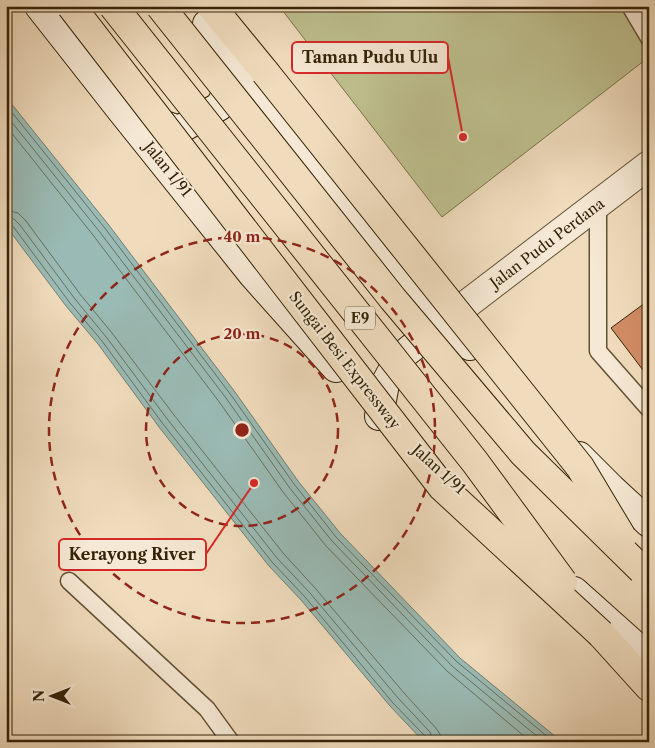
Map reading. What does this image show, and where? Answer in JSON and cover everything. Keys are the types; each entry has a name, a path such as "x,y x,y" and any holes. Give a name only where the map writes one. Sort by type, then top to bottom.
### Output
{"highway":[{"name":"Sungai Besi Expressway","path":"71,6 442,488 601,634 649,687"},
{"name":"E9","path":"113,6 475,462 601,634"},
{"name":"E9","path":"160,6 393,299 523,453 645,574"},
{"name":"E9","path":"204,12 580,467 645,574"}],"street":[{"name":"Jalan 1/91","path":"39,6 253,275 380,416 649,658"},
{"path":"120,109 179,130 220,106 232,81 204,12"},
{"path":"204,12 446,320 611,488 649,523"},
{"name":"Jalan Pudu Perdana","path":"380,416 385,384 399,358 649,165"}],"lane":[{"path":"630,6 649,38"},
{"path":"598,204 598,352 649,409"},
{"path":"70,581 207,709 231,742"}],"green space":[{"path":"279,6 649,6 649,57 442,217"}],"water":[{"path":"6,97 108,224 235,392 298,481 340,533 460,658 562,742 424,742 390,706 301,600 269,566 159,427 98,344 66,306 6,226"}],"building":[{"path":"649,300 649,378 611,328"}],"place":[{"name":"Taman Pudu Ulu","path":"463,137"},
{"name":"Kerayong River","path":"254,483"}]}
